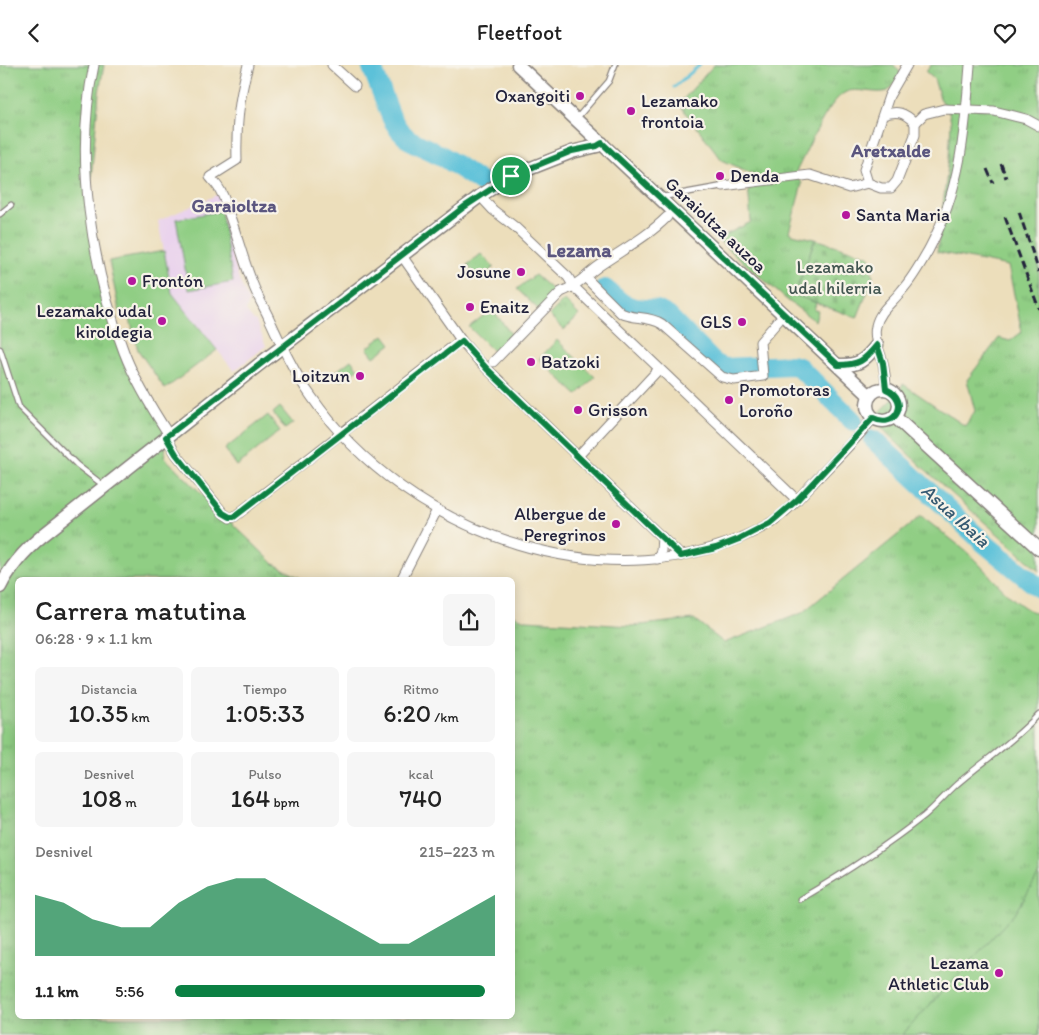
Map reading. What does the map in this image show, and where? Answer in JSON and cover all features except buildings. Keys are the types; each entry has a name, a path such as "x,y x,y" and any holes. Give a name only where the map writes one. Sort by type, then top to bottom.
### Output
{"street":[{"path":"94,65 87,117 86,167 97,256 106,298 124,353 176,454 223,513 234,517 462,341"},
{"path":"248,65 236,131 237,160 210,177 219,189 240,243 254,287 282,347 310,396 341,434 366,459 406,491 437,510 478,530 516,544 555,553 590,559 630,561 681,556 716,548 770,523 797,500 873,418"},
{"path":"332,65 355,86"},
{"name":"Garaioltza auzoa","path":"518,65 870,396"},
{"path":"868,183 864,170 882,115 889,95 907,65"},
{"path":"886,389 883,363 877,345 875,328 878,317 903,290 918,267 940,225 959,167 963,145 970,65"},
{"path":"915,123 924,114 944,109 994,111 1026,119 1039,126"},
{"path":"723,186 810,175 849,188 868,183 881,188 891,188 897,181 915,135 915,123 906,114 894,111 882,115"},
{"path":"0,587 15,563 27,549 104,486 480,196 511,176 572,151 597,146 602,143"},
{"path":"480,196 568,277 574,287 797,500"},
{"path":"493,362 561,293 574,287 597,267 654,230 667,217"},
{"path":"402,256 462,341 478,360 681,556"},
{"path":"585,277 621,313 627,317 654,319 722,377 734,380 763,376 760,342 779,320"},
{"path":"838,365 859,363 868,357 877,345"},
{"path":"578,456 659,369"},
{"path":"886,389 898,397 900,404 894,417 884,421 873,418 867,408 870,396 874,391 886,389"},
{"path":"894,417 1039,549"},
{"path":"402,577 437,510"},
{"path":"657,559 661,551 662,537"},
{"path":"405,569 408,577"}],"lane":[{"path":"576,119 609,81 615,65"},
{"path":"660,198 723,186"},
{"path":"0,214 11,205"},
{"path":"0,349 10,374 19,407 77,465 104,486"},
{"path":"800,899 846,872 926,815 957,784 1006,746 1039,714"}],"shaded area":[{"path":"219,194 221,211 239,280 249,302 246,311 256,321 266,346 234,371 172,293 158,221"}],"green space":[{"path":"0,65 104,65 99,92 89,199 113,333 125,366 149,404 169,430 164,457 274,564 298,577 15,577 15,1019 515,1019 515,616 526,620 632,626 694,619 724,643 802,613 921,516 970,555 1019,604 1039,615 1039,1035 0,1035"},
{"path":"714,65 894,65 903,76 888,91 850,91 838,97 816,130 793,177 800,180 802,184 789,232 815,239 795,294 816,303 814,310 818,311 815,321 787,300 717,239 751,222 748,185 769,181 722,160 679,104"},
{"path":"931,65 1039,65 1039,571 934,477 873,419 898,394 903,384 965,426 975,411 967,380 999,338 1010,341 1022,332 1008,266 937,252 949,158 951,123 949,112 940,98 934,79 926,72"},
{"path":"221,211 233,282 189,290 176,219"},
{"name":"Lezamako udal hilerria","path":"815,239 869,256 873,278 857,318 795,295"},
{"name":"Lezamako udal kiroldegia","path":"164,251 172,293 217,350 165,389 138,350 130,319 119,310 109,261"},
{"path":"481,254 494,267 480,279 467,265"},
{"path":"535,275 557,294 540,311 517,289"},
{"path":"564,300 579,315 564,330 549,315"},
{"path":"492,309 514,338 497,355 469,327"},
{"path":"384,335 391,344 374,357 367,348"},
{"path":"557,340 595,377 577,395 539,359"},
{"path":"351,360 358,369 341,381 334,373"},
{"path":"280,407 293,423 285,429 273,413"},
{"path":"268,415 280,431 237,466 225,449"},
{"name":"Lezama Athletic Club","path":"1039,874 1039,1035 902,1035 1017,911"}],"waterway":[{"name":"Asua Ibaia","path":"371,65 392,119 399,130 408,139 444,157 482,183"},
{"path":"674,87 700,65"},
{"name":"Asua Ibaia","path":"605,289 623,304 634,308 657,310 668,316 714,363 724,368 792,365 799,367 853,421"},
{"name":"Asua Ibaia","path":"874,440 984,543 1039,588"}],"railway":[{"path":"1001,164 1006,178"},
{"path":"987,169 993,183"},
{"path":"1019,212 1039,272"},
{"path":"1005,217 1039,309"}],"place":[{"name":"Oxangoiti","path":"580,96"},
{"name":"Lezamako frontoia","path":"631,111"},
{"name":"Denda","path":"720,176"},
{"name":"Santa Maria","path":"846,215"},
{"name":"Josune","path":"521,272"},
{"name":"Frontón","path":"132,281"},
{"name":"Enaitz","path":"470,307"},
{"name":"Lezamako udal kiroldegia","path":"162,321"},
{"name":"GLS","path":"742,322"},
{"name":"Batzoki","path":"531,362"},
{"name":"Loitzun","path":"360,376"},
{"name":"Promotoras Loroño","path":"729,400"},
{"name":"Grisson","path":"578,410"},
{"name":"Albergue de Peregrinos","path":"616,524"},
{"name":"Lezama Athletic Club","path":"999,973"}],"district":[{"name":"Aretxalde","path":"891,150"},
{"name":"Garaioltza","path":"234,205"},
{"name":"Lezama","path":"579,250"}],"route":[{"path":"602,143 838,365 859,363 868,357 877,345 883,363 886,389 898,397 900,404 898,411 890,420 878,421 873,418 862,432 782,515 739,539 716,548 681,556 487,369 462,341 234,517 223,513 176,454 166,437 464,207 511,176 572,151 597,146 602,143"}]}
